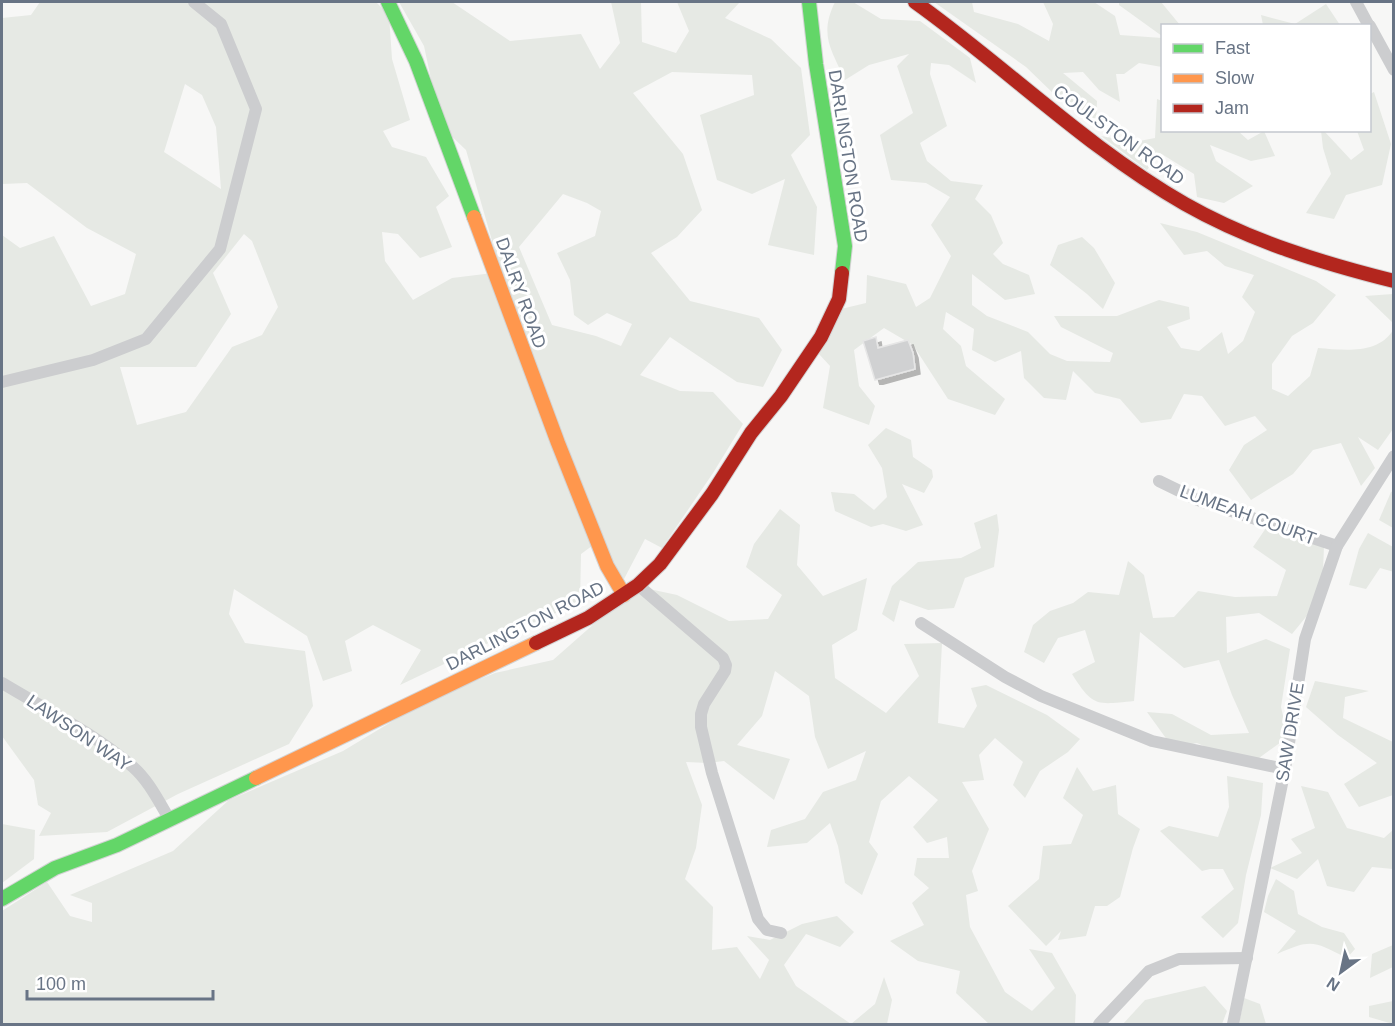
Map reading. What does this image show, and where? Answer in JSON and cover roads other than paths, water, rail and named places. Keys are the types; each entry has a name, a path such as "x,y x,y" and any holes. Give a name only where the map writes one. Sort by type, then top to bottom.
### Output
{"street":[{"path":"2,382 93,360 146,339 220,249 256,109 221,24 194,2"},
{"name":"DALRY ROAD","path":"388,2 416,61 570,474 607,566 624,595"},
{"name":"DARLINGTON ROAD","path":"2,899 55,868 117,845 588,618 638,585 660,564 712,494 751,433 781,396 821,337 839,299 845,246 816,64 809,2"},
{"name":"COULSTON ROAD","path":"915,2 1124,165 1185,204 1259,240 1325,264 1394,281"},
{"path":"1356,2 1369,24"},
{"path":"1371,28 1394,70"},
{"name":"SAW DRIVE","path":"1233,1024 1285,769 1305,639 1337,546 1394,456"},
{"name":"LUMEAH COURT","path":"1159,481 1198,500 1337,546"},
{"path":"638,585 723,658 726,665 725,671 704,704 701,727 712,773 758,918 766,930 781,933"},
{"path":"921,623 1005,677 1041,696 1152,741 1285,769"},
{"name":"LAWSON WAY","path":"2,683 107,747 134,768 149,786 170,820"},
{"path":"1099,1024 1149,971 1179,959 1247,958"}]}
